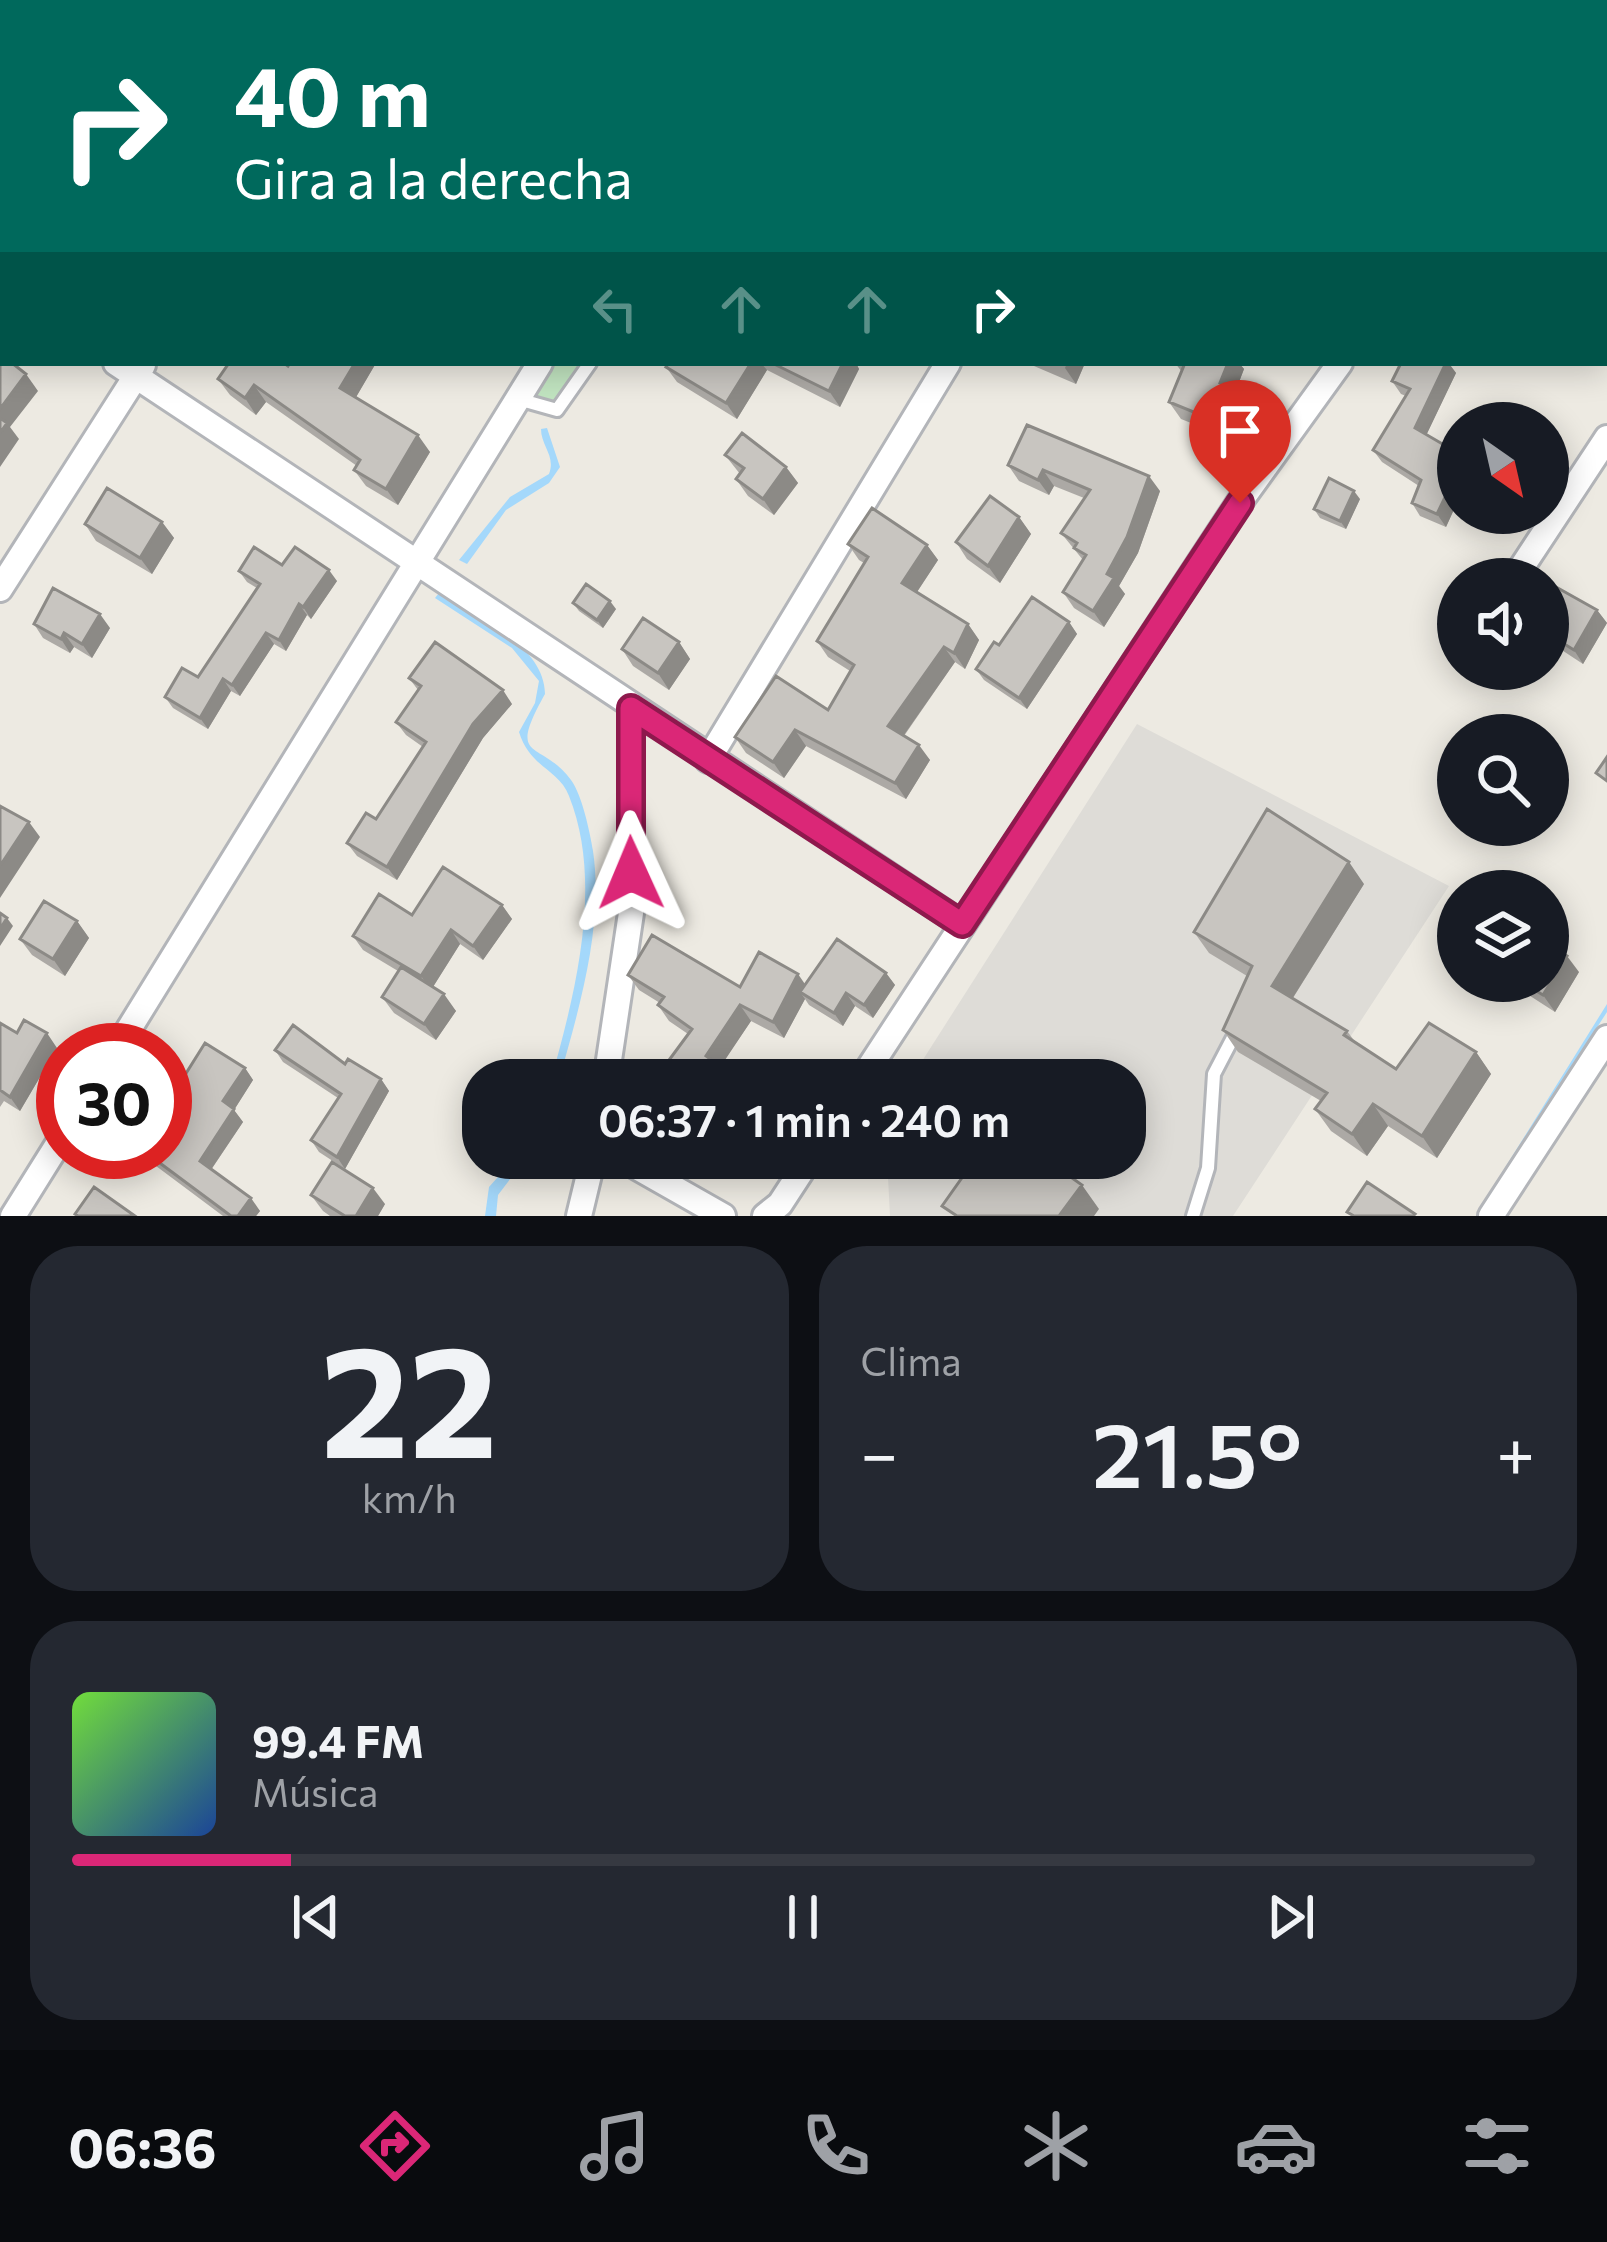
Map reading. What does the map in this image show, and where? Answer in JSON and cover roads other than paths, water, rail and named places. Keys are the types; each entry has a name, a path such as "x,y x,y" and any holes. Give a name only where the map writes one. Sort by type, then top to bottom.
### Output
{"street":[{"path":"133,1023 538,366"},
{"path":"708,760 946,366"},
{"path":"875,1059 1240,503 1338,366"},
{"path":"0,589 132,368 416,565 962,924"},
{"path":"1528,558 1607,438"},
{"path":"609,1059 632,913 631,708"},
{"path":"1491,1216 1607,1038"},
{"path":"14,1216 37,1179"},
{"path":"579,1216 588,1179"},
{"path":"658,1179 723,1216"},
{"path":"765,1216 780,1204 796,1179"}],"lane":[{"path":"518,399 557,410 588,366"},
{"path":"1193,1216 1208,1168 1214,1074 1241,1022"}],"water":[{"path":"547,428 560,467 549,483 506,510 467,564 459,560 510,497 549,474 551,462 541,429"},
{"path":"439,593 506,634 533,660 545,694 528,741 571,780 588,824 596,879 592,938 564,1059 557,1059 582,938 584,865 569,796 530,753 519,732 535,703 539,681 512,648 435,598"},
{"path":"1607,1004 1607,1012 1475,1216"},
{"path":"496,1179 510,1179 498,1195 496,1216 485,1216 489,1187"}]}
